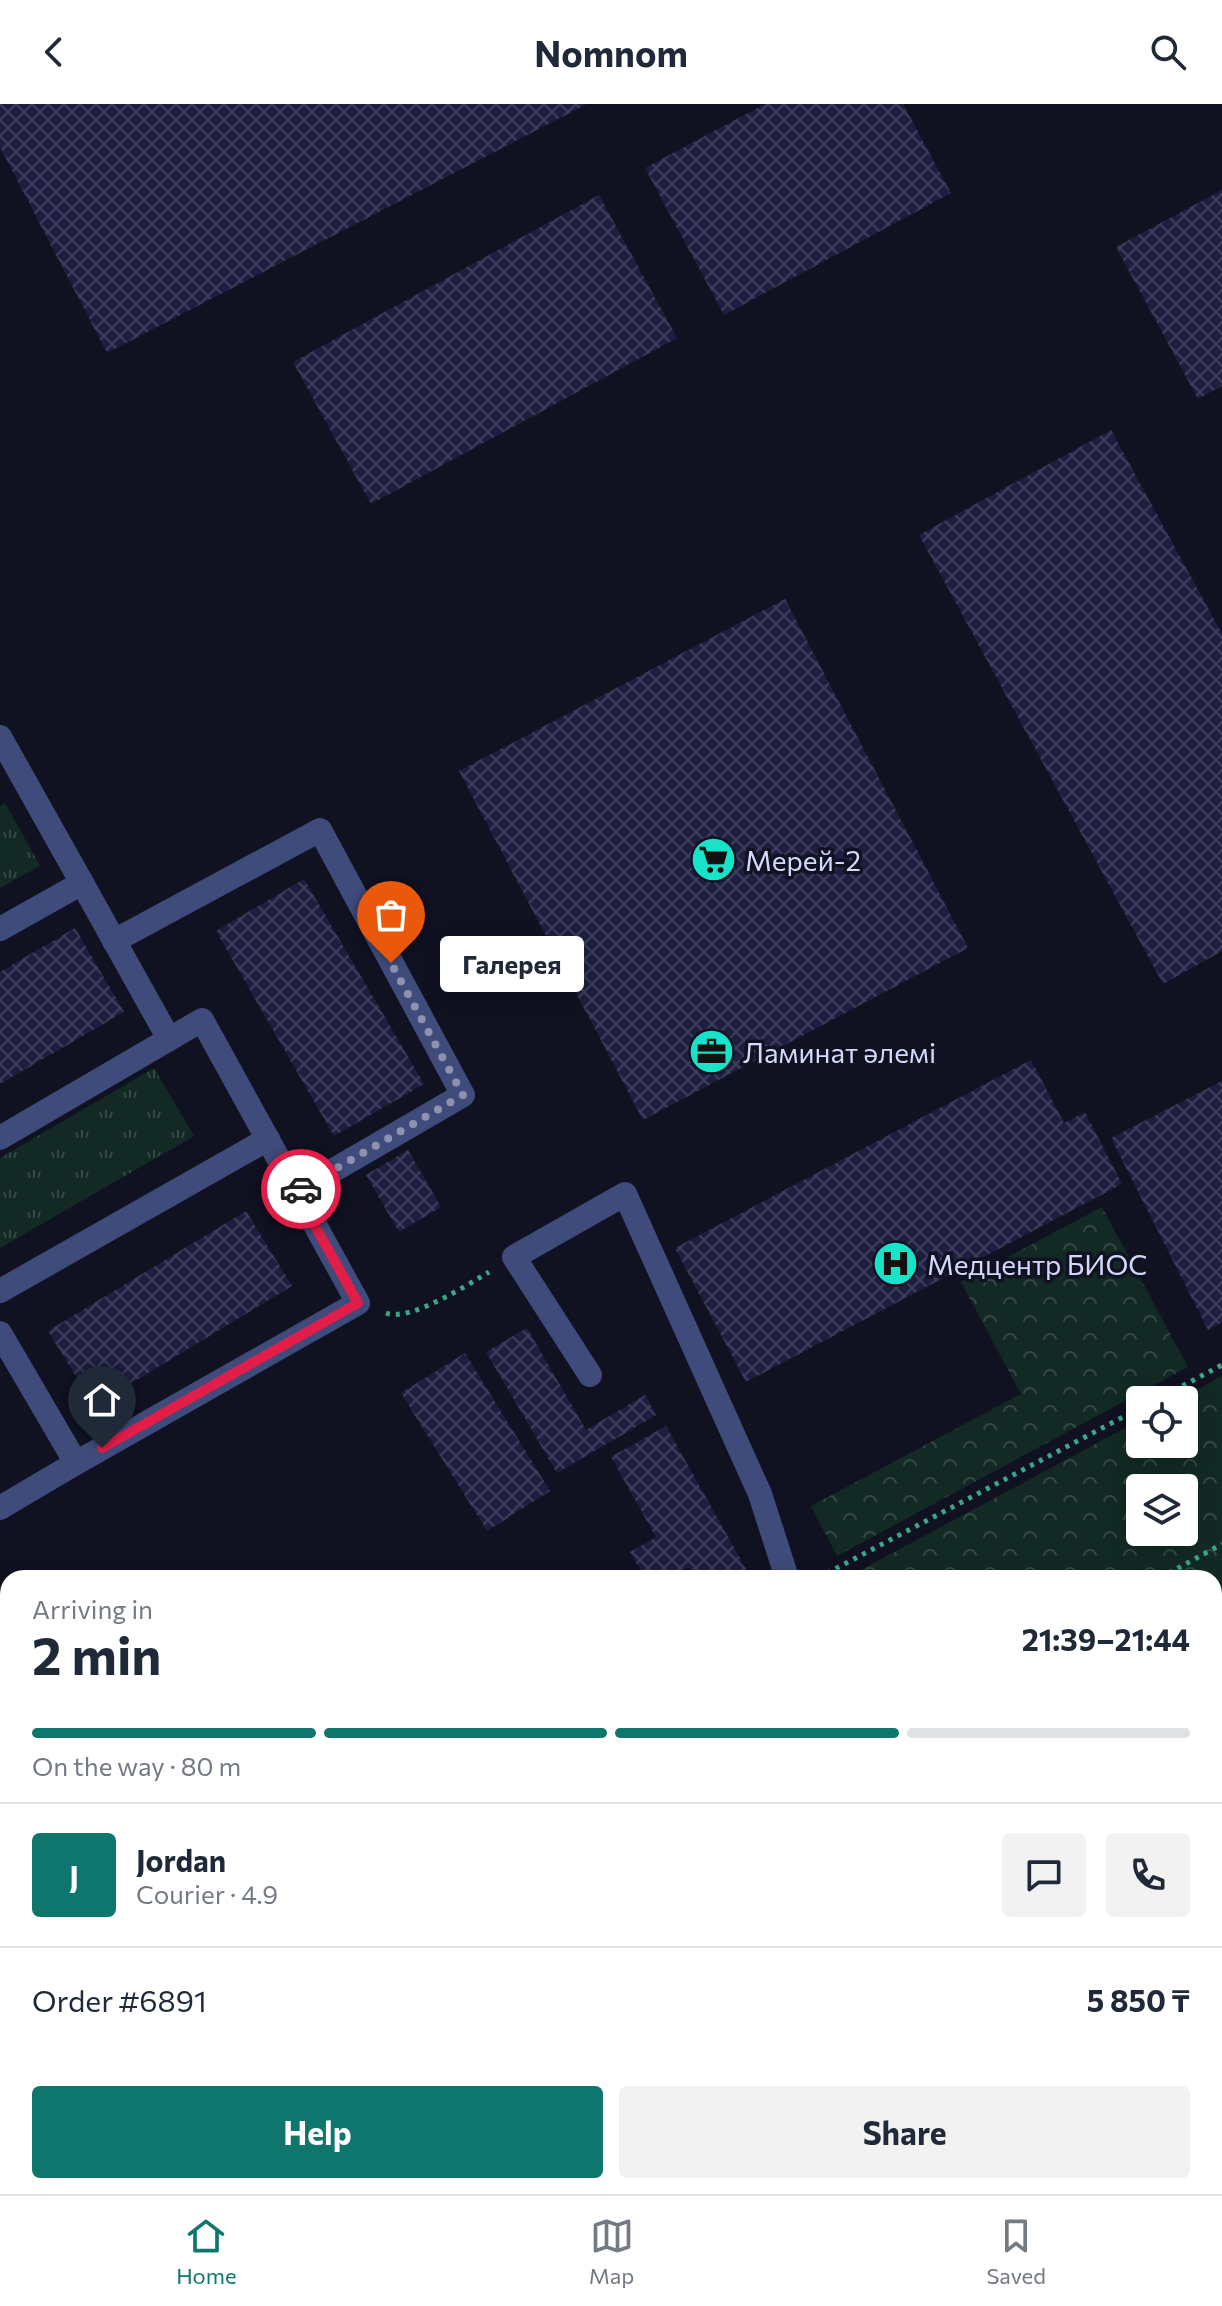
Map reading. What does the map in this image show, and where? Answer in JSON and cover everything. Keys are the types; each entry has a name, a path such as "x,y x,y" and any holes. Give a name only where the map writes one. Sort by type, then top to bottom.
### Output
{"street":[{"path":"0,737 8,768 82,883 169,1039"},
{"path":"114,941 320,830 463,1095 296,1192"},
{"path":"0,929 82,883"},
{"path":"0,1138 202,1020 358,1303 0,1508"},
{"path":"0,1291 268,1139"},
{"path":"590,1375 514,1257 625,1194 760,1494 784,1570"},
{"path":"0,1333 9,1370 76,1463"}],"path":[{"path":"358,1303 394,1316 439,1301 514,1257"},
{"path":"1182,1386 1222,1365"},
{"path":"833,1570 1126,1415"},
{"path":"1175,1570 1222,1544"}],"green space":[{"path":"5,803 40,866 0,888 0,806"},
{"path":"154,1068 194,1136 0,1248 0,1158"},
{"path":"1102,1207 1188,1367 1153,1386 1126,1386 1126,1400 837,1556 811,1506 1021,1394 961,1282"},
{"path":"1222,1376 1222,1570 861,1570 1126,1428 1126,1458 1198,1458 1198,1389"}],"building":[{"path":"0,104 587,104 107,353 0,147"},
{"path":"765,104 903,104 951,193 724,315 645,168"},
{"path":"1222,190 1222,386 1198,399 1116,247"},
{"path":"599,195 677,338 371,504 293,362"},
{"path":"1111,430 1222,634 1222,951 1163,984 919,535"},
{"name":"Мерей-2","path":"785,599 968,948 643,1120 459,771"},
{"path":"304,879 424,1084 334,1136 216,931"},
{"path":"75,928 124,1012 0,1084 0,972"},
{"path":"1031,1060 1064,1123 1085,1112 1122,1184 746,1382 675,1248"},
{"path":"1222,1081 1222,1322 1208,1330 1111,1138"},
{"path":"408,1150 441,1207 399,1232 366,1175"},
{"path":"246,1211 292,1286 94,1406 48,1331"},
{"path":"527,1328 586,1430 645,1395 656,1415 557,1473 486,1352"},
{"path":"465,1353 550,1491 487,1531 401,1393"},
{"path":"666,1426 747,1570 691,1570 688,1567 683,1570 640,1570 630,1552 656,1537 611,1457"}],"way so far":[{"path":"301,1189 463,1095 391,963"}],"place":[{"name":"Мерей-2","path":"714,860"},
{"name":"Галерея","path":"391,963"},
{"name":"Ламинат әлемі","path":"712,1052"},
{"name":"Медцентр БИОС","path":"896,1264"}],"route":[{"path":"102,1448 358,1303 296,1192 301,1189"}]}
